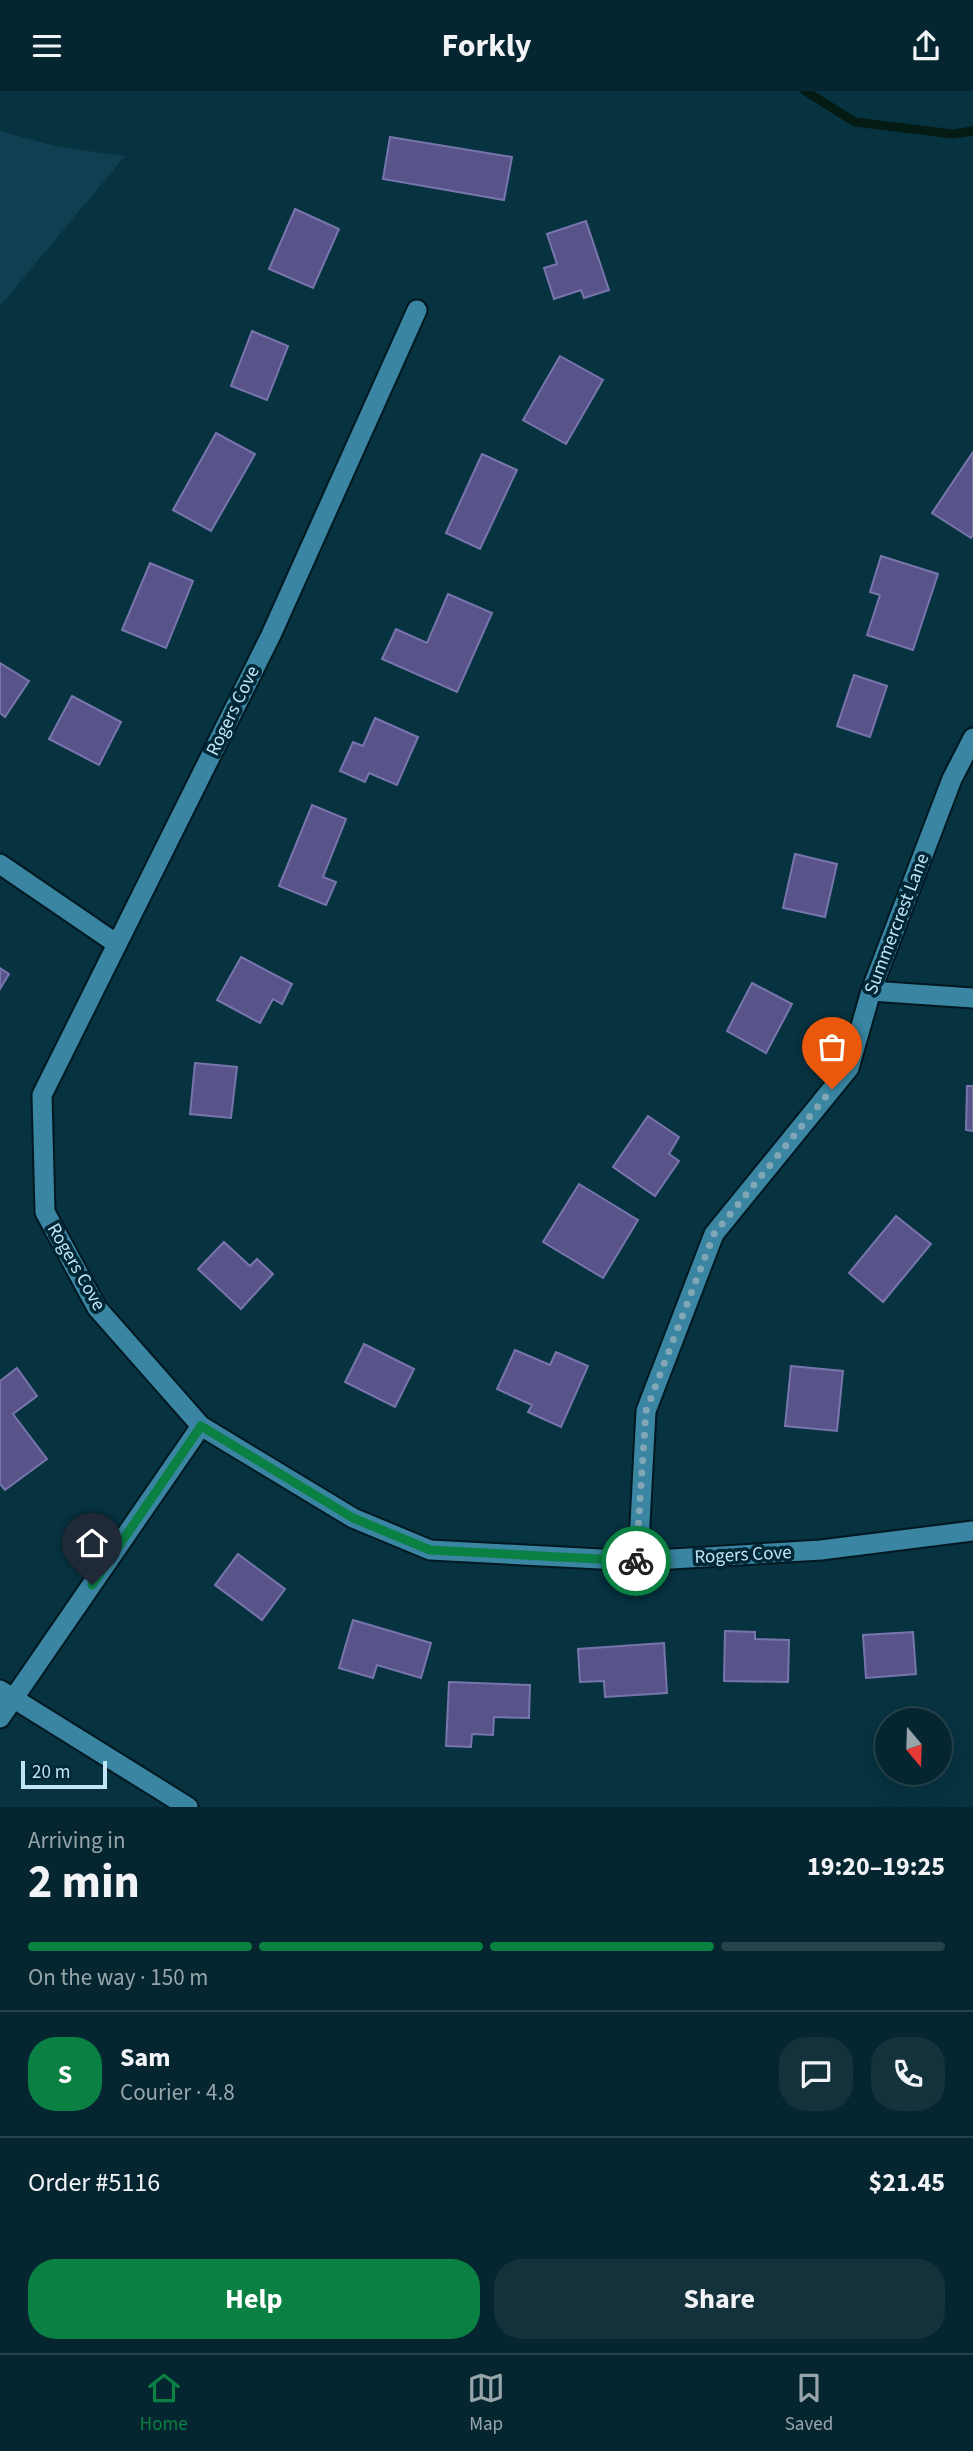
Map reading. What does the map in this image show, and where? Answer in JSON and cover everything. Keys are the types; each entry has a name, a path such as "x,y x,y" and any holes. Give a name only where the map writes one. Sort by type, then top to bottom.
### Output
{"street":[{"name":"Rogers Cove","path":"417,310 271,635 42,1095 45,1212 97,1308 201,1426 353,1518 430,1550 638,1561 821,1550 973,1531"},
{"name":"Summercrest Lane","path":"638,1561 646,1411 714,1234 849,1068 871,991 952,779 973,738"},
{"path":"0,864 117,944"},
{"path":"871,991 973,998"},
{"path":"0,1718 7,1695 201,1426"},
{"path":"7,1695 188,1807"}],"shaded area":[{"path":"0,131 59,147 125,156 0,306"}],"building":[{"path":"390,137 512,157 504,200 383,179"},
{"path":"295,209 339,229 313,288 269,269"},
{"path":"586,221 609,290 584,298 581,290 554,299 544,268 557,264 547,234"},
{"path":"252,331 288,346 267,400 231,386"},
{"path":"560,356 603,380 566,444 523,420"},
{"path":"216,433 255,454 211,531 173,510"},
{"path":"973,452 973,535 971,538 932,513"},
{"path":"482,454 517,470 480,549 446,533"},
{"path":"881,556 938,574 913,650 867,635 880,595 870,592"},
{"path":"150,563 193,581 166,648 122,630"},
{"path":"448,594 492,613 457,692 382,659 396,629 427,643"},
{"path":"0,663 29,681 5,717 0,713"},
{"path":"854,675 887,686 870,737 837,726"},
{"path":"72,696 121,722 99,765 49,739"},
{"path":"375,718 418,737 397,785 369,773 365,782 340,771 353,742 363,746"},
{"path":"312,805 346,819 323,877 336,882 326,905 279,886"},
{"path":"795,854 837,864 825,917 783,908"},
{"path":"241,957 292,984 282,1004 273,999 260,1023 217,1000"},
{"path":"0,968 9,974 0,989"},
{"path":"752,983 792,1004 766,1053 727,1031"},
{"path":"195,1063 237,1067 231,1118 190,1114"},
{"path":"967,1086 973,1086 973,1131 966,1130"},
{"path":"648,1116 679,1137 669,1154 679,1161 655,1196 613,1167"},
{"path":"579,1184 638,1220 603,1278 543,1242"},
{"path":"896,1216 931,1244 883,1302 849,1273"},
{"path":"224,1242 250,1266 257,1259 273,1274 241,1309 198,1269"},
{"path":"364,1344 414,1369 395,1407 345,1382"},
{"path":"515,1350 550,1365 556,1352 588,1366 561,1427 528,1412 532,1405 497,1389"},
{"path":"791,1366 843,1371 837,1431 785,1426"},
{"path":"17,1368 37,1396 13,1414 47,1459 5,1490 0,1484 0,1381"},
{"path":"238,1554 285,1589 262,1620 215,1585"},
{"path":"353,1620 431,1643 421,1678 377,1665 373,1678 339,1668"},
{"path":"725,1631 755,1632 755,1639 789,1640 788,1682 724,1681"},
{"path":"913,1632 916,1674 866,1678 863,1635"},
{"path":"664,1643 667,1693 605,1697 604,1681 580,1682 578,1649"},
{"path":"449,1682 530,1685 529,1718 494,1717 493,1735 472,1734 471,1747 446,1746"}],"waterway":[{"path":"805,91 855,122 953,134 973,131"}],"way so far":[{"path":"636,1561 646,1411 714,1234 832,1089"}],"route":[{"path":"92,1585 201,1426 353,1518 430,1550 636,1561"}]}
